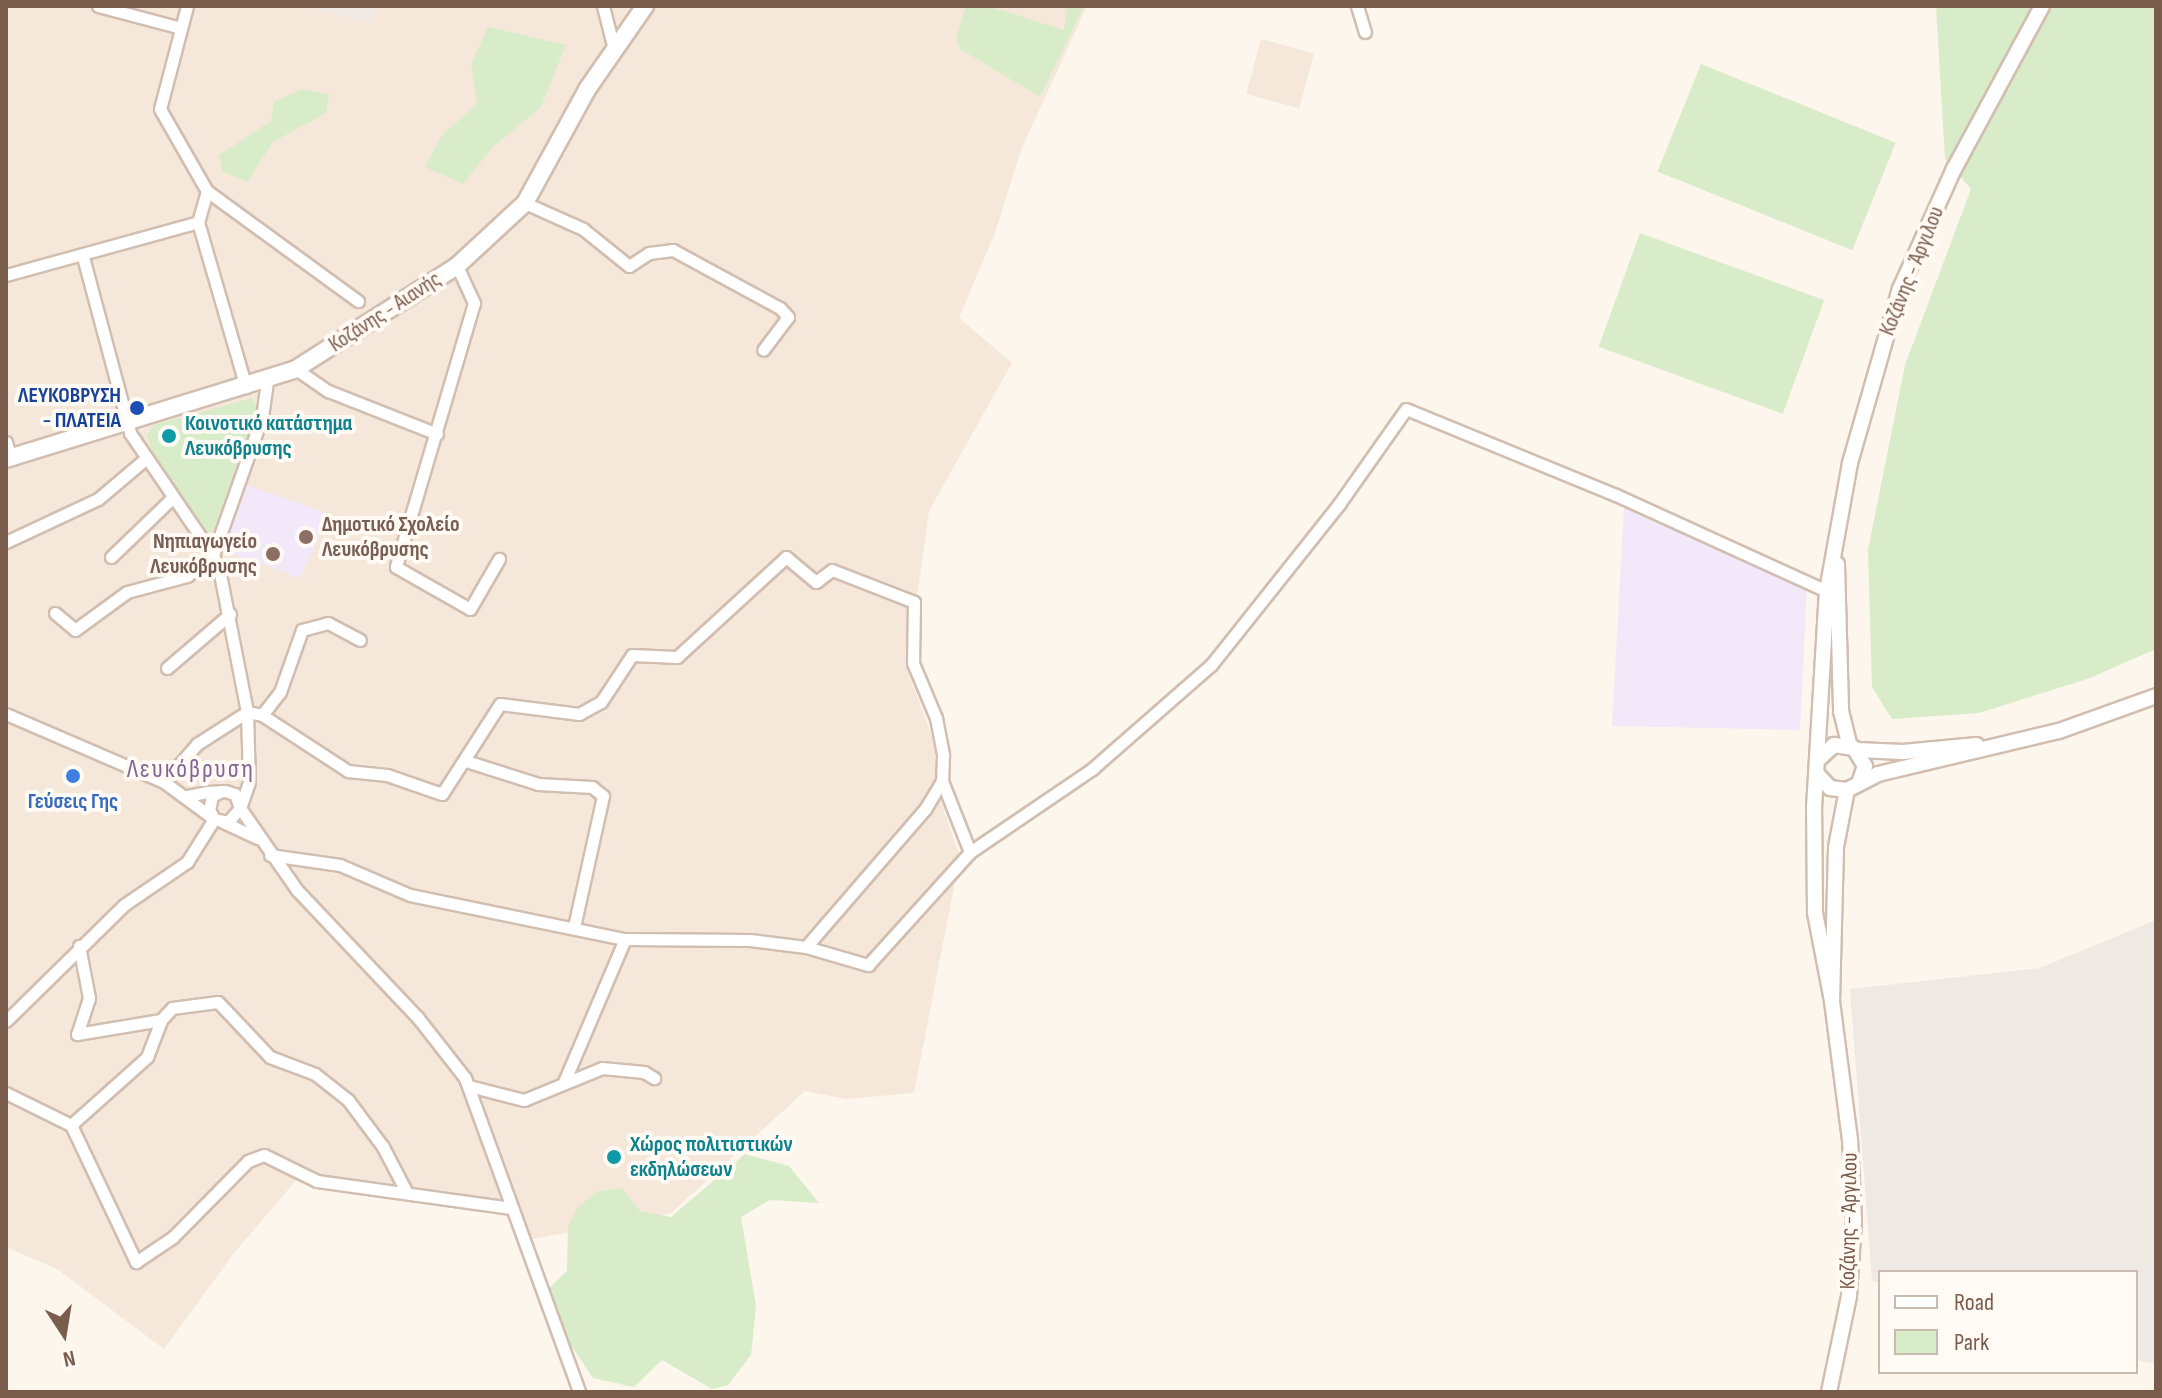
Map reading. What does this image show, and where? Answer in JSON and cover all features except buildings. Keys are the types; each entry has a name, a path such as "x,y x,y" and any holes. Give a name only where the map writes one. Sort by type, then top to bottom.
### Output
{"main road":[{"name":"Κοζάνης - Αιανής","path":"8,453 127,422 296,369 457,266 525,203 614,49 645,6"}],"street":[{"path":"98,6 181,28"},
{"path":"187,6 160,109 207,191 358,301"},
{"path":"603,6 614,49"},
{"path":"1357,6 1365,32"},
{"name":"Κοζάνης - Άργιλου","path":"1829,1392 1849,1296 1854,1210 1832,1001 1815,913 1827,591 1850,463 1900,289 1954,169 2042,6"},
{"path":"207,191 198,222 246,387"},
{"path":"525,203 583,229 629,266 649,253 673,250 780,308 788,317 763,350"},
{"path":"6,275 83,257 198,222"},
{"path":"83,257 127,422 144,460 213,555 230,614 247,712 246,791 233,820 219,820"},
{"path":"457,266 474,303 396,567 470,609 499,559"},
{"path":"296,369 328,391 437,434"},
{"path":"55,613 75,630 127,592 187,576 213,555 262,417 267,380"},
{"path":"270,855 340,865 410,895 625,939 750,940 806,947 868,965 970,852 1092,769 1211,665 1339,504 1406,409 1616,495 1827,591"},
{"path":"6,542 98,499 144,460"},
{"path":"111,557 171,499"},
{"name":"Κοζάνης - Άργιλου","path":"1832,1001 1836,847 1853,787 1865,766 1853,748 1841,711 1836,554"},
{"path":"164,782 197,744 247,712 262,715 348,771 387,775 442,794 466,761 487,718 500,704 579,714 601,702 632,655 677,657 786,557 816,582 832,570 914,602 913,663 941,736 942,781 970,852"},
{"path":"167,668 230,614"},
{"path":"262,715 285,681 302,630 328,623 360,640"},
{"path":"1818,775 1830,788 1853,787 1878,774 2091,722 2156,696"},
{"path":"6,714 164,782 219,820 257,838"},
{"path":"1819,759 1829,747 1903,752 2002,744"},
{"path":"466,761 538,784 592,787 603,796 574,927"},
{"path":"806,947 925,809 942,781"},
{"path":"223,791 235,794 257,838 270,855 418,1018 469,1086 579,1392"},
{"path":"219,820 210,801 223,791"},
{"path":"187,796 246,791"},
{"path":"6,1021 11,1007 124,905 187,862 219,820"},
{"path":"564,1082 625,939"},
{"path":"79,946 89,998 77,1034 161,1020"},
{"path":"71,1125 147,1057 161,1020 172,1008 218,1002 270,1057 315,1074 348,1100 383,1147 406,1191"},
{"path":"469,1086 524,1100 584,1072 616,1067 654,1078"},
{"path":"6,1093 71,1125 136,1262 173,1237 256,1157 272,1155 317,1181 390,1194 406,1191 511,1208"}],"shaded area":[{"path":"6,6 302,6 370,24 375,6 1087,6 1021,150 995,233 959,318 1012,363 929,511 907,669 934,742 940,800 960,856 914,1093 846,1099 805,1091 671,1213 528,1240 513,1202 412,1189 384,1190 304,1171 234,1253 164,1349 57,1269 6,1247"},
{"path":"302,6 375,6 371,24"},
{"path":"1261,39 1314,53 1299,108 1246,94"},
{"path":"243,484 330,514 300,578 230,553 225,535"},
{"path":"1624,506 1807,586 1800,730 1612,726"},
{"path":"2156,920 2156,1364 2138,1360 2138,1270 1878,1270 1878,1282 1872,1281 1850,989 2040,968"}],"green space":[{"path":"966,6 988,6 1064,30 1067,6 1084,6 1040,97 960,49 956,38"},
{"path":"1936,6 2156,6 2156,649 2090,678 1979,713 1892,719 1872,687 1868,550 1905,365 1971,189 1945,159"},
{"path":"488,27 566,45 541,107 493,147 463,184 425,167 442,135 477,104 471,64"},
{"path":"1701,64 1896,143 1852,250 1658,172"},
{"path":"303,89 329,95 326,113 273,142 247,182 222,171 219,155 271,121 274,101"},
{"path":"1640,233 1824,300 1783,414 1599,347"},
{"path":"252,398 258,408 213,531 201,535 154,458 147,435 154,425"},
{"path":"745,1154 789,1166 819,1203 770,1200 741,1217 756,1306 751,1355 728,1385 712,1389 662,1360 634,1387 593,1378 563,1333 548,1289 567,1271 568,1227 577,1208 598,1191 622,1188 640,1211 671,1217"}],"place":[{"name":"ΛΕΥΚΟΒΡΥΣΗ - ΠΛΑΤΕΙΑ","path":"137,408"},
{"name":"Κοινοτικό κατάστημα Λευκόβρυσης","path":"169,436"},
{"name":"Δημοτικό Σχολείο Λευκόβρυσης","path":"306,537"},
{"name":"Νηπιαγωγείο Λευκόβρυσης","path":"273,554"},
{"name":"Γεύσεις Γης","path":"73,776"},
{"name":"Χώρος πολιτιστικών εκδηλώσεων","path":"614,1157"}],"district":[{"name":"Λευκόβρυση","path":"191,770"}]}
